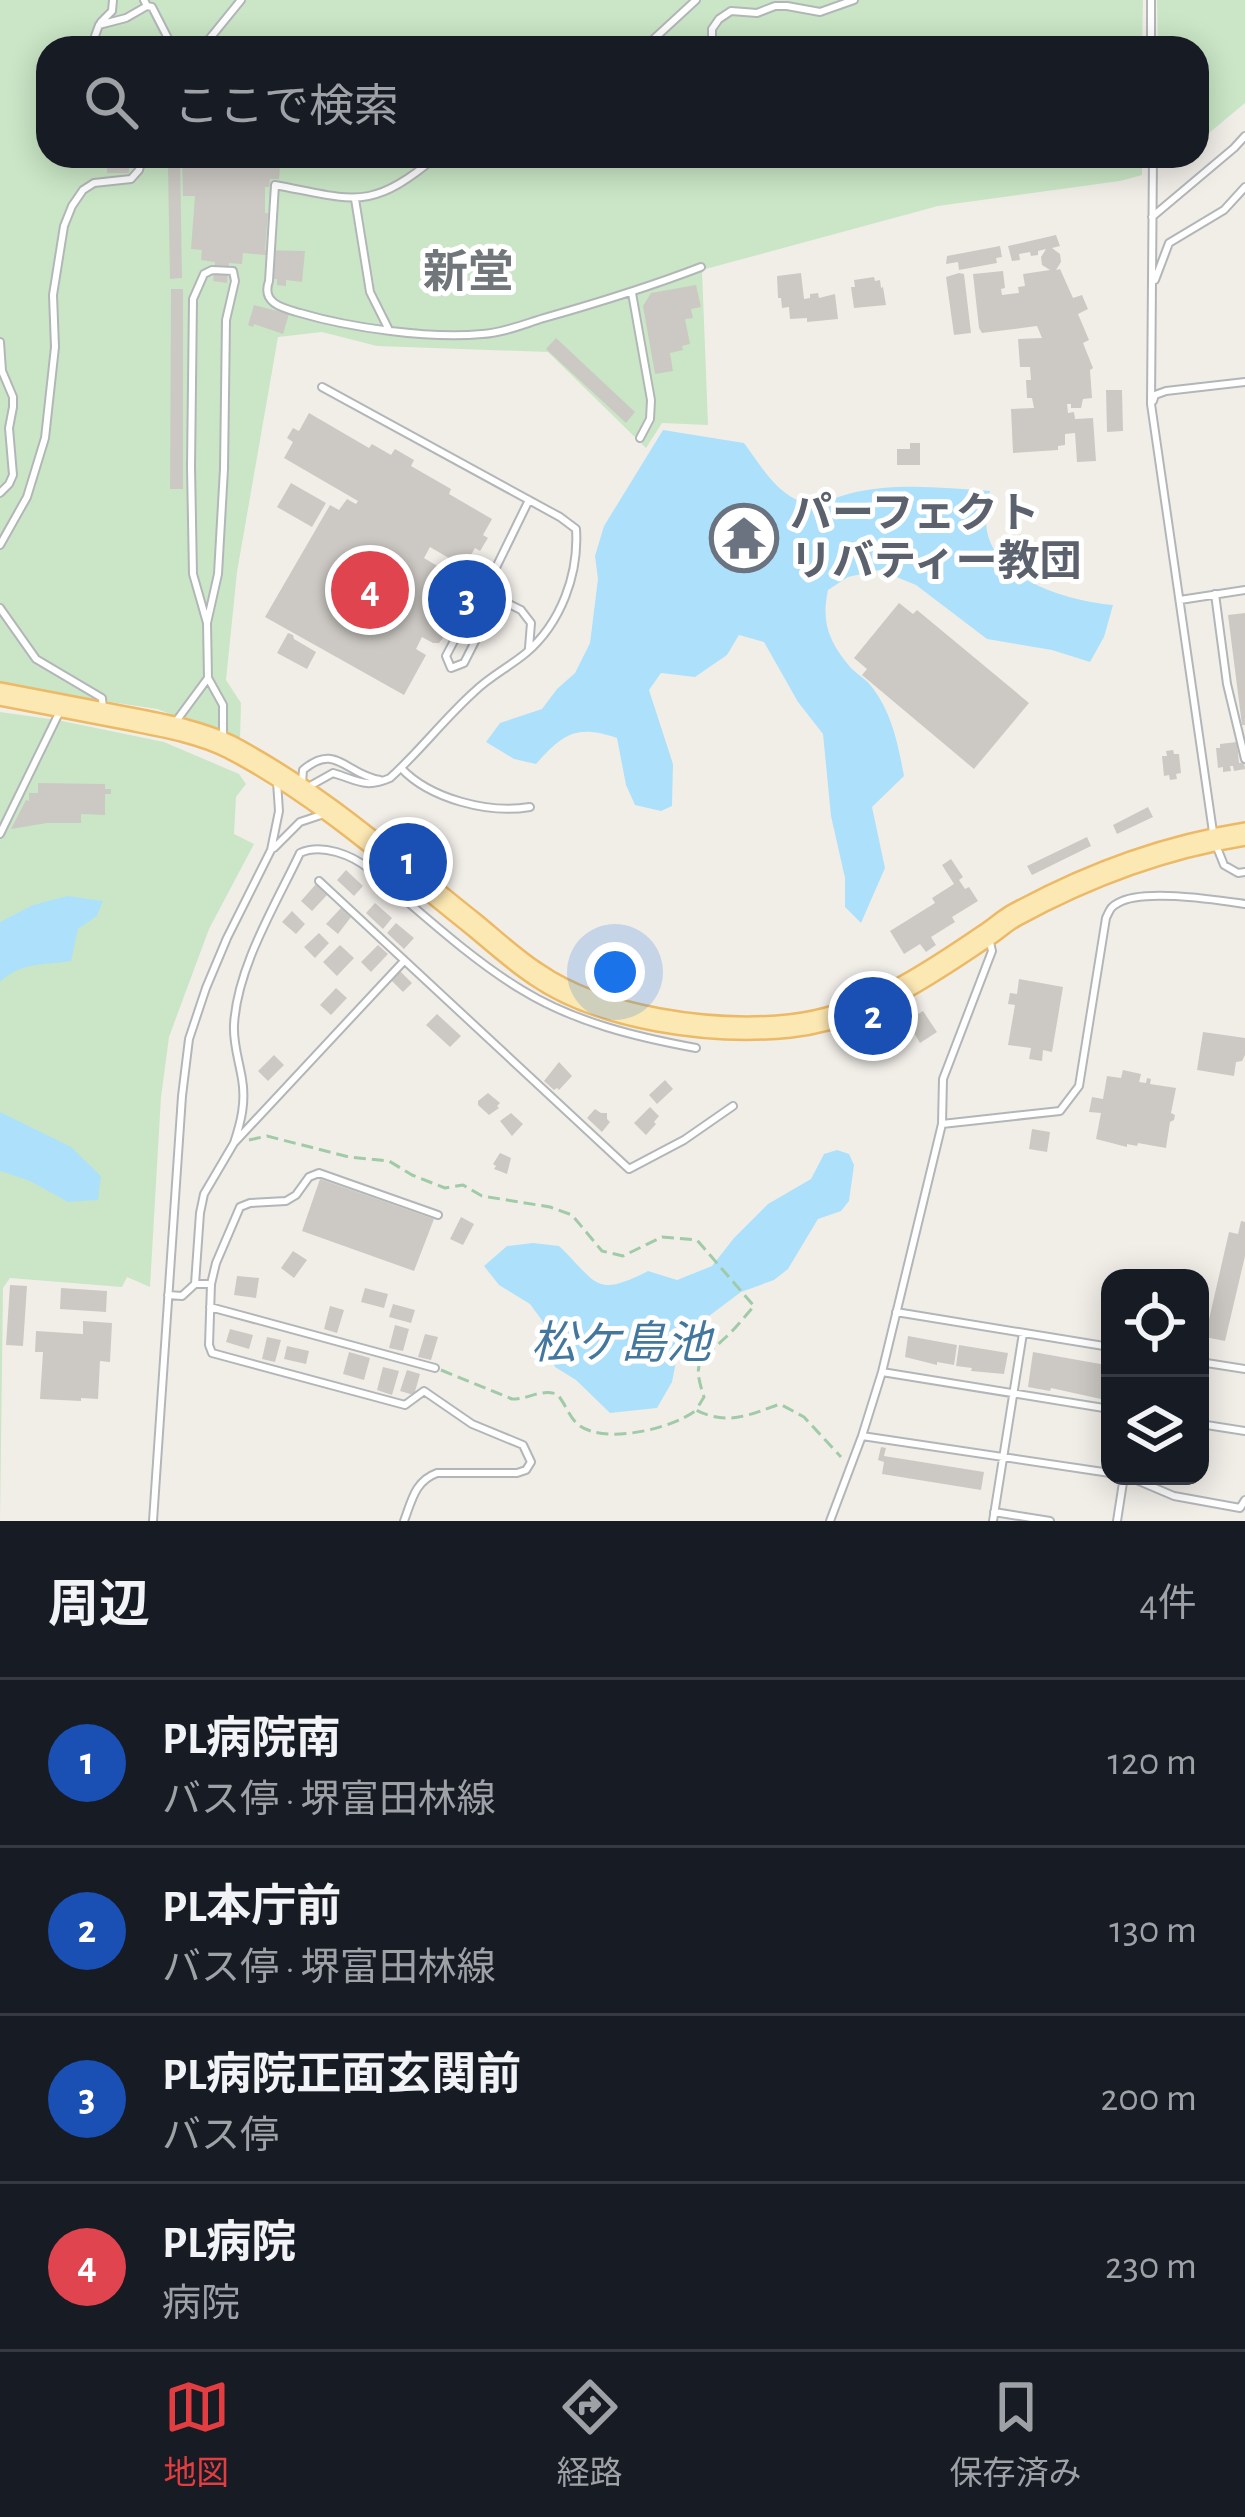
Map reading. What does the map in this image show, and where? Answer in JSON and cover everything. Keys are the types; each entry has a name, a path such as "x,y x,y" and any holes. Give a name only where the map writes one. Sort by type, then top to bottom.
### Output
{"main road":[{"path":"0,694 172,727 223,743 331,812 538,976 622,1011 701,1027 743,1029 827,1021 881,1002 1010,917 1129,862 1245,834"}],"lane":[{"path":"95,36 113,0"},
{"path":"212,36 242,0"},
{"path":"657,36 696,0"},
{"path":"712,36 719,19 730,11 757,13 787,5 820,12 854,0"},
{"path":"1151,0 1151,36"},
{"path":"99,25 126,18 149,3 167,36"},
{"path":"1152,217 1245,136"},
{"path":"0,545 27,497 45,438 53,380 53,295 64,226 83,190 94,183 131,178 140,168"},
{"path":"420,168 388,190 355,199 275,184 266,294 271,301 317,318 404,334 482,334 632,293 701,267"},
{"path":"1153,168 1151,404 1214,839 1224,865 1245,872"},
{"path":"1152,289 1168,243 1224,210 1245,187"},
{"path":"355,199 370,292 388,328"},
{"path":"207,622 194,574 193,298 204,274 221,270 233,272 235,281 226,320 218,574 207,622 208,678 223,705 223,743"},
{"path":"632,293 651,400 650,419 640,438"},
{"path":"0,342 2,370 13,397 13,475 0,494"},
{"path":"1151,404 1155,395 1166,391 1245,382"},
{"path":"301,791 333,773 378,785 401,769 474,691 545,633 573,571 577,540 576,529 529,500 322,387"},
{"path":"497,598 464,663 451,668 446,656 529,500"},
{"path":"487,586 489,594 521,610 532,623 528,651"},
{"path":"1180,600 1245,590"},
{"path":"1215,594 1227,684 1245,760"},
{"path":"0,608 36,658 102,698 103,714"},
{"path":"172,727 208,678"},
{"path":"0,834 62,706"},
{"path":"301,791 303,770 317,758 328,757 356,774 384,781"},
{"path":"401,769 411,779 466,805 530,807"},
{"path":"153,1521 189,1040 227,938 271,850 279,811 277,776"},
{"path":"271,850 301,822 331,812"},
{"path":"234,1143 243,1098 233,1029 236,1004 256,949 301,853 308,849 359,862 520,989 568,1014 697,1048"},
{"path":"319,881 629,1168 684,1140 733,1106"},
{"path":"942,1124 1060,1111 1079,1086 1106,918 1113,905 1124,899 1153,897 1245,904"},
{"path":"830,1521 882,1372 942,1124 944,1079 992,951 988,935"},
{"path":"168,1295 182,1296 195,1283 204,1194 234,1143 404,961"},
{"path":"404,1521 417,1485 425,1477 517,1473 531,1462 528,1452 523,1444 472,1424 424,1391 405,1405 212,1353 211,1284 240,1208 286,1201 319,1173 438,1215"},
{"path":"195,1283 211,1284"},
{"path":"210,1307 435,1368"},
{"path":"896,1312 1101,1346"},
{"path":"1023,1333 993,1517 1050,1521"},
{"path":"1209,1364 1245,1370"},
{"path":"882,1372 1101,1408"},
{"path":"1209,1425 1245,1431"},
{"path":"862,1436 1101,1472"},
{"path":"1117,1521 1123,1485"},
{"path":"1147,1485 1174,1496 1240,1508 1245,1500"}],"path":[{"path":"234,1143 267,1136 349,1157 389,1161 445,1188 463,1185 482,1196 550,1207 572,1215 602,1251 622,1256 662,1238 697,1240 754,1306 702,1357 697,1376 704,1396 696,1410 686,1418 632,1433 604,1435 577,1424 557,1394 541,1390 512,1399 435,1368"},
{"path":"696,1410 714,1419 741,1417 780,1404 804,1417 850,1467"}],"green space":[{"path":"0,0 1143,0 1142,36 36,36 36,168 1142,168 1142,175 938,206 702,270 708,425 662,423 646,448 548,352 377,346 322,332 278,337 237,572 226,680 241,703 240,740 157,709 0,681"},
{"path":"1157,0 1245,0 1245,103 1209,133 1209,36 1158,36"},
{"path":"0,712 164,742 239,774 246,784 236,797 234,834 254,844 209,929 169,1037 150,1287 127,1277 122,1287 10,1278 3,1288 0,1521"}],"water":[{"path":"663,430 744,443 780,488 809,504 883,488 990,491 986,520 990,540 1014,571 1053,592 1113,605 1104,637 1090,662 987,639 916,585 879,570 848,577 828,590 826,622 832,641 885,707 904,776 872,807 885,868 861,923 845,907 845,878 831,816 823,734 798,702 764,642 739,635 727,655 695,677 661,673 649,690 673,764 672,806 661,811 635,805 617,738 591,732 571,734 536,764 514,759 486,742 500,723 542,709 575,673 590,643 598,579 595,556 604,526"},
{"path":"68,896 103,901 97,916 78,929 71,961 25,967 0,982 0,922 33,905"},
{"path":"0,1112 71,1147 101,1176 98,1200 68,1202 0,1171"},
{"name":"松ケ島池","path":"837,1150 849,1154 854,1165 849,1201 841,1211 818,1219 788,1269 774,1280 741,1292 681,1337 672,1382 657,1408 610,1413 555,1367 544,1345 549,1330 530,1304 499,1285 484,1266 507,1246 533,1243 559,1246 590,1277 606,1285 648,1271 677,1280 712,1266 768,1204 811,1179 824,1154"}],"building":[{"path":"107,168 129,168 129,173 107,173"},
{"path":"168,168 180,168 182,278 170,279"},
{"path":"182,168 280,168 279,179 270,179 265,187 265,250 305,251 302,282 286,280 286,286 277,285 277,279 272,279 275,256 243,253 242,264 229,263 227,283 213,281 215,262 201,260 202,250 191,249 195,196 183,196"},
{"path":"1056,235 1060,246 1052,248 1061,262 1056,270 1060,269 1073,298 1082,295 1088,309 1078,314 1089,340 1083,343 1093,368 1092,398 1083,399 1081,408 1067,404 1068,413 1074,412 1075,419 1093,418 1096,461 1077,462 1075,433 1065,434 1065,445 1058,450 1013,453 1011,409 1034,408 1032,398 1027,398 1030,367 1020,367 1018,339 1042,338 1037,326 982,333 979,328 973,274 1003,271 1002,295 1019,293 1018,287 1025,286 1023,274 1050,270 1042,265 1046,249 1038,255 1019,254 1020,260 1012,261 1008,246"},
{"path":"1000,246 1002,257 996,258 997,263 959,270 958,262 946,264 947,256"},
{"path":"801,273 804,299 810,294 818,293 819,298 835,294 838,319 790,319 789,307 782,308 778,298 777,276"},
{"path":"964,274 971,333 954,335 946,277"},
{"path":"874,277 883,287 886,305 854,308 854,280"},
{"path":"696,285 701,307 691,309 693,318 685,319 690,344 670,353 673,371 655,374 643,306 651,293"},
{"path":"171,289 183,289 183,489 170,489"},
{"path":"254,305 289,314 283,334 248,325"},
{"path":"556,338 635,412 626,423 546,349"},
{"path":"1106,390 1122,390 1123,431 1107,432"},
{"path":"309,413 369,448 372,444 391,455 395,449 414,460 411,466 492,519 483,535 488,538 480,551 475,548 464,567 430,547 424,558 464,582 449,615 437,608 429,624 441,629 443,638 433,643 422,637 416,649 426,655 404,695 265,617 330,505 339,510 347,499 358,501 284,458 293,442 287,438 293,428 299,431"},
{"path":"910,443 920,443 920,465 897,465 897,449 910,449"},
{"path":"291,483 326,503 312,527 277,507"},
{"path":"899,603 913,614 917,610 1029,703 974,769 862,675 867,669 854,658"},
{"path":"1245,613 1245,725 1242,725 1228,615"},
{"path":"288,633 316,652 307,669 277,653"},
{"path":"1237,742 1239,763 1244,762 1245,769 1234,771 1230,766 1231,771 1223,772 1223,767 1218,768 1216,748"},
{"path":"1173,750 1179,754 1181,773 1170,780 1169,775 1164,776 1162,756"},
{"path":"38,783 105,784 111,794 105,794 105,815 81,814 81,823 11,829 29,793 38,793"},
{"path":"1148,807 1153,817 1117,834 1113,825"},
{"path":"1087,837 1091,846 1032,875 1027,866"},
{"path":"951,859 963,877 959,880 978,901 931,937 936,945 926,952 920,944 904,954 890,931 935,903 932,898 954,884 942,865"},
{"path":"346,870 363,886 354,896 337,880"},
{"path":"316,884 328,894 312,911 301,901"},
{"path":"375,903 392,918 383,929 366,913"},
{"path":"341,908 351,917 338,934 326,924"},
{"path":"292,911 305,924 296,934 282,922"},
{"path":"396,923 414,938 404,949 387,933"},
{"path":"319,933 329,943 315,958 304,947"},
{"path":"340,945 354,958 337,976 323,962"},
{"path":"378,945 388,954 371,972 361,962"},
{"path":"400,971 412,983 403,992 391,980"},
{"path":"1019,979 1063,987 1052,1052 1043,1050 1042,1061 1029,1059 1031,1048 1008,1045 1015,1005 1008,1004 1010,993 1017,994"},
{"path":"336,988 347,998 331,1015 320,1005"},
{"path":"923,1011 937,1032 920,1043 907,1021"},
{"path":"437,1014 461,1036 450,1047 426,1025"},
{"path":"1203,1032 1245,1038 1245,1055 1236,1062 1234,1076 1197,1070"},
{"path":"274,1055 284,1065 268,1081 258,1071"},
{"path":"559,1062 572,1076 554,1090 544,1081"},
{"path":"1123,1070 1141,1074 1139,1082 1146,1083 1147,1078 1150,1084 1176,1088 1166,1148 1138,1143 1127,1147 1096,1139 1101,1113 1089,1112 1092,1097 1103,1099 1107,1076 1121,1078"},
{"path":"665,1080 673,1089 657,1104 649,1095"},
{"path":"488,1093 500,1103 489,1115 478,1105"},
{"path":"650,1107 659,1116 646,1135 634,1123"},
{"path":"595,1109 607,1113 610,1122 602,1132 587,1118"},
{"path":"511,1113 523,1124 512,1136 500,1121"},
{"path":"1032,1129 1050,1132 1047,1152 1029,1149"},
{"path":"500,1153 511,1158 507,1174 494,1169"},
{"path":"320,1179 434,1219 414,1271 302,1231"},
{"path":"461,1217 474,1224 463,1245 450,1239"},
{"path":"1241,1221 1245,1222 1245,1256 1225,1341 1209,1338 1209,1320 1229,1232 1238,1234"},
{"path":"293,1251 307,1260 294,1278 281,1268"},
{"path":"237,1276 259,1278 256,1298 234,1295"},
{"path":"10,1285 27,1286 23,1346 6,1345"},
{"path":"61,1288 107,1291 106,1312 60,1309"},
{"path":"365,1288 388,1294 384,1308 361,1302"},
{"path":"393,1304 415,1310 411,1323 389,1317"},
{"path":"330,1306 344,1310 337,1333 324,1329"},
{"path":"83,1321 112,1323 110,1362 100,1361 98,1399 40,1399 43,1352 35,1352 36,1331 83,1334"},
{"path":"395,1325 409,1329 403,1351 389,1348"},
{"path":"230,1329 253,1335 249,1349 226,1342"},
{"path":"425,1334 438,1337 431,1360 418,1357"},
{"path":"908,1336 957,1345 954,1365 905,1357"},
{"path":"267,1337 281,1340 275,1362 262,1359"},
{"path":"959,1345 1008,1353 1004,1374 956,1366"},
{"path":"287,1346 309,1351 306,1364 284,1359"},
{"path":"349,1352 370,1358 364,1380 343,1374"},
{"path":"1033,1352 1101,1364 1101,1399 1028,1387"},
{"path":"383,1367 399,1371 392,1395 377,1390"},
{"path":"407,1370 420,1374 414,1395 400,1391"},
{"path":"881,1447 886,1448 884,1456 984,1472 981,1490 882,1474"}],"place":[{"name":"パーフェクト リバティー教団","path":"744,538"},
{"name":"PL病院","path":"370,590"},
{"name":"PL病院正面玄関前","path":"467,599"},
{"name":"PL病院南","path":"408,862"},
{"name":"PL本庁前","path":"873,1016"}],"district":[{"name":"新堂","path":"468,273"}]}
